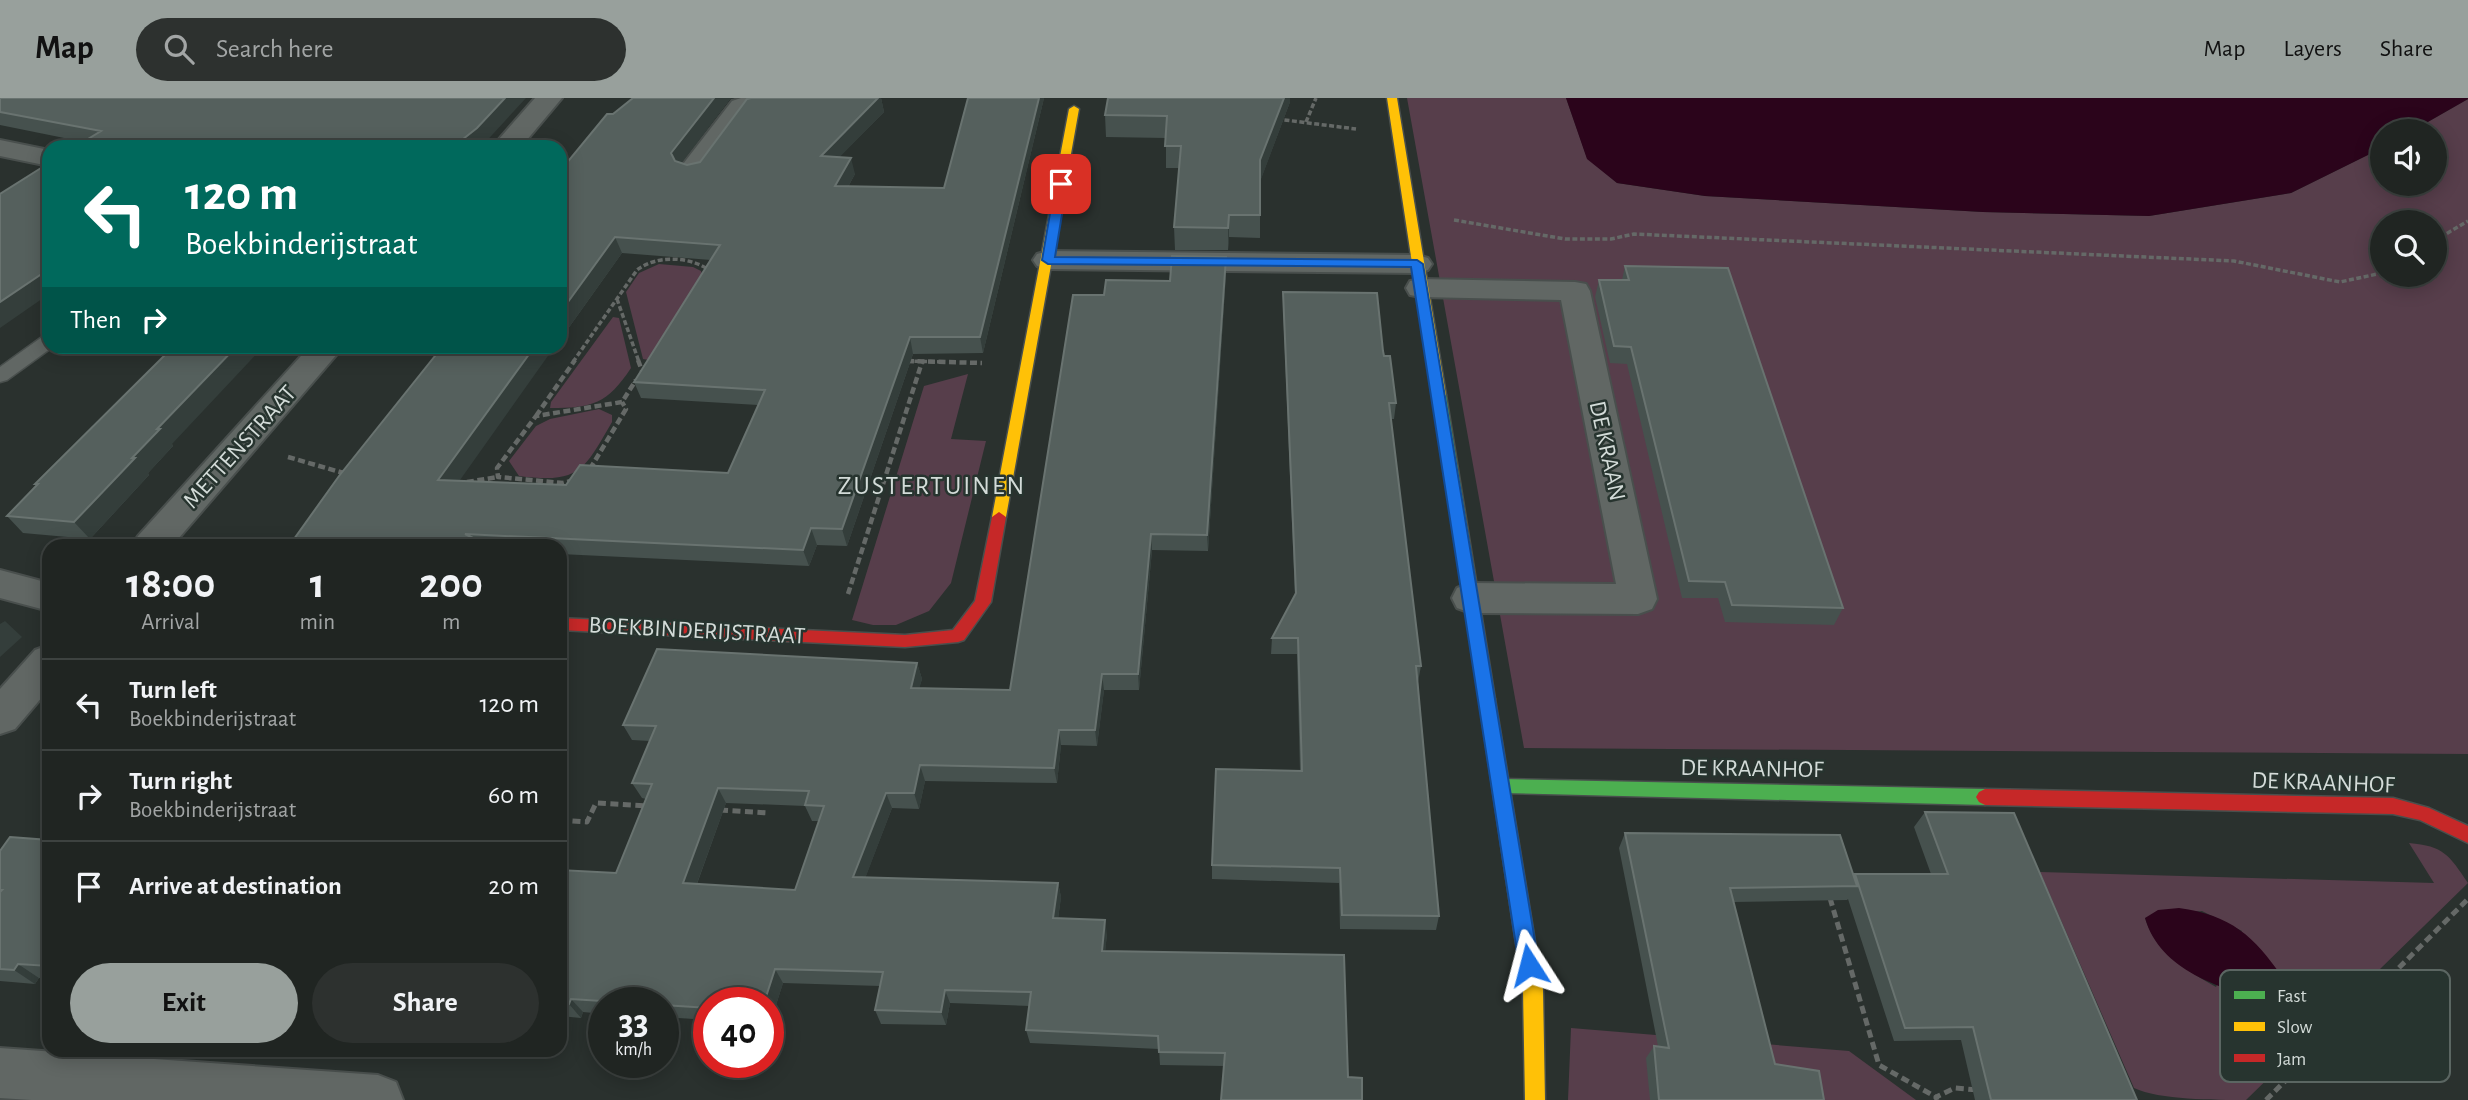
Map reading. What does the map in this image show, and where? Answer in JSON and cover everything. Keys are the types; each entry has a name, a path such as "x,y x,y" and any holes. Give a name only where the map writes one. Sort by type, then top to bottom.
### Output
{"street":[{"path":"512,140 549,98"},
{"path":"693,170 741,107 765,98"},
{"path":"1392,98 1533,990 1535,1100"},
{"name":"BOEKBINDERIJSTRAAT","path":"567,624 905,642 958,636 983,602 1029,364 1074,108"},
{"path":"0,148 42,157"},
{"path":"1048,260 1419,276"},
{"name":"DE KRAAN","path":"1419,276 1574,291 1638,599 1471,598"},
{"name":"METTENSTRAAT","path":"157,539 239,450 321,354"},
{"path":"0,584 42,595"},
{"path":"0,716 42,669"},
{"name":"DE KRAANHOF","path":"1502,786 2393,806 2423,813 2457,827 2468,835"},
{"path":"0,1073 378,1100"}],"lane":[{"path":"0,376 42,346"}],"path":[{"path":"1306,122 1316,98"},
{"path":"1269,119 1398,134"},
{"path":"1411,218 1470,221 1553,239 1622,238 1634,234 2234,261 2340,282 2370,276"},
{"path":"2447,234 2468,221"},
{"path":"498,477 497,468 637,271 650,261 695,263 707,267 710,273"},
{"path":"617,298 642,371"},
{"path":"895,361 1029,364"},
{"name":"BOEKBINDERIJSTRAAT","path":"834,638 922,362"},
{"path":"536,416 622,401 648,366"},
{"path":"642,371 654,371"},
{"path":"583,474 589,469 626,409 622,401"},
{"path":"239,450 280,455 352,475 343,485"},
{"path":"459,483 498,477 563,483 577,479"},
{"path":"567,821 587,822 596,803 662,807"},
{"path":"715,810 768,813"},
{"path":"1830,898 1879,1065 1937,1099 1955,1088 1981,1090"},
{"path":"2397,970 2468,899"},
{"path":"2266,1100 2284,1082"}],"shaded area":[{"path":"1407,98 1566,98 1587,158 1617,183 1705,196 1983,212 2149,216 2291,193 2370,154 2370,196 2447,196 2447,119 2433,119 2468,99 2468,754 1524,748"},
{"path":"1566,98 2468,98 2433,119 2370,119 2370,154 2291,193 2149,216 1983,212 1705,196 1617,183 1587,159"},
{"path":"659,264 693,267 701,271 703,277 649,360 643,359 626,292 639,273"},
{"path":"613,317 619,318 631,368 614,389 598,402 577,407 550,408 551,402"},
{"path":"968,374 951,439 986,441 951,583 929,611 896,625 873,625 852,620 924,386"},
{"path":"599,409 612,415 612,422 594,452 578,470 555,478 519,476 509,461 536,426 550,419"},
{"path":"2409,843 2421,844 2444,854 2456,865 2468,883 2379,970 2224,970 2242,931 2202,911 2145,918 2156,941 2173,959 2216,987 2220,978 2220,1082 2264,1082 2246,1100 2219,1100 2172,1097 2134,1088 2040,872 2434,883"},
{"path":"2179,908 2197,911 2227,922 2251,939 2277,970 2220,970 2220,986 2194,975 2164,952 2153,936 2145,918 2158,910"},
{"path":"1571,1028 1849,1051 1916,1100 1568,1100"}],"building":[{"path":"0,98 505,98 462,140 86,140 101,131 0,112"},
{"path":"633,98 714,98 671,153 675,161 687,165 700,162 747,99 878,98 821,156 851,158 835,186 944,188 968,98 1039,98 980,337 910,337 842,529 811,528 803,550 465,534 475,539 294,539 339,476 437,354 529,354 438,480 566,485 580,465 728,473 765,390 634,382 720,245 615,237 567,303 567,163 607,114 613,114"},
{"path":"1108,98 1284,98 1260,160 1260,215 1229,215 1228,228 1174,227 1181,146 1165,146 1167,116 1105,115"},
{"path":"42,167 42,274 0,302 0,194"},
{"path":"1172,256 1226,257 1207,535 1151,534 1138,674 1102,674 1095,730 1059,730 1054,768 920,765 914,793 886,793 853,877 1058,883 1053,918 1105,920 1102,951 1344,955 1348,1077 1362,1078 1362,1100 1221,1100 1225,1053 1159,1052 1158,1036 1026,1030 1031,992 945,990 941,1012 875,1010 883,972 775,969 769,987 693,987 693,1007 679,1006 679,987 588,987 588,1000 571,999 567,1004 567,870 616,873 652,784 632,783 656,726 623,725 657,649 917,663 911,688 1010,690 1073,295 1104,295 1106,280 1170,281","holes":["718,788 809,791 805,805 824,806 795,890 683,883"]},
{"path":"1625,266 1728,268 1843,608 1732,605 1725,582 1689,581 1631,347 1614,346 1599,280 1629,280"},
{"path":"1283,292 1377,293 1383,351 1384,356 1390,356 1396,403 1389,403 1421,666 1416,666 1439,916 1342,915 1340,868 1212,865 1216,769 1302,771 1298,638 1272,638 1296,593"},
{"path":"166,354 229,354 157,429 160,429 74,522 7,516 38,484 35,484"},
{"path":"1925,812 2014,813 2137,1100 1991,1100 1973,1027 1905,1028 1855,874 1948,874"},
{"path":"1625,833 1840,835 1857,886 1730,888 1775,1064 1819,1071 1824,1100 1659,1100 1654,1046 1669,1048"},
{"path":"10,837 42,839 42,966 18,964 14,970 0,969 0,851"}],"traffic: fast":[{"path":"1439,395 1487,699"},
{"path":"1502,786 1985,797"}],"traffic: slow":[{"path":"1392,98 1439,395"},
{"path":"999,517 1074,109"},
{"path":"1487,699 1533,990 1535,1100"}],"traffic: jam":[{"path":"567,624 905,641 958,636 983,602 999,517"},
{"path":"1985,797 2393,806 2423,813 2468,835"}],"district":[{"name":"ZUSTERTUINEN","path":"932,486"}],"route":[{"path":"1061,184 1048,260 1417,264 1529,965"}]}
